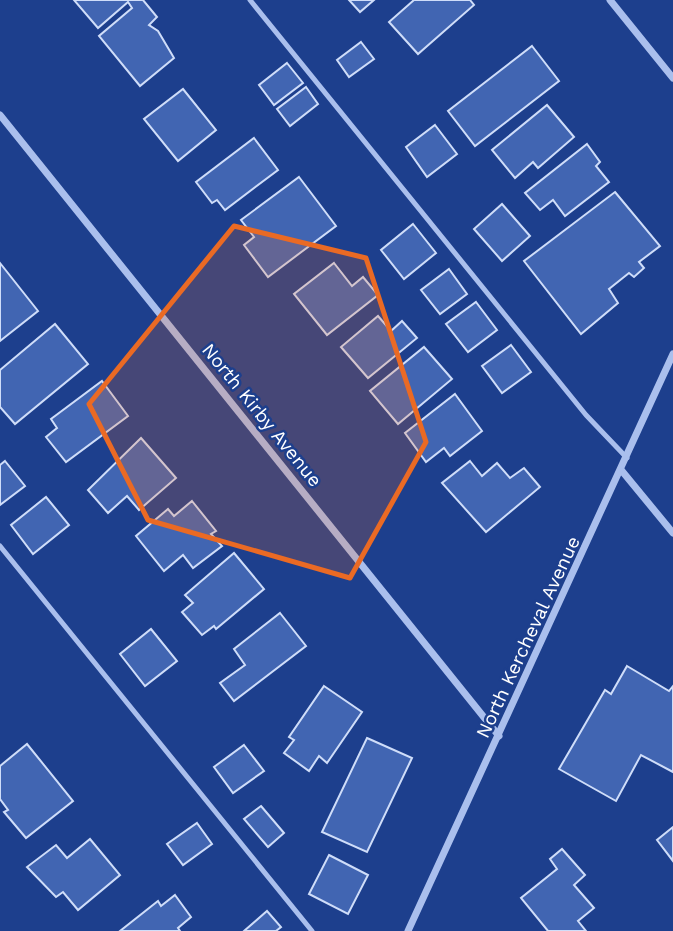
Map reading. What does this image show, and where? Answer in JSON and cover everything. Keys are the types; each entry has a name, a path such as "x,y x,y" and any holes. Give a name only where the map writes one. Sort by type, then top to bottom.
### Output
{"street":[{"path":"610,0 673,78"},
{"name":"North Kirby Avenue","path":"0,115 499,736"},
{"name":"North Kercheval Avenue","path":"408,931 622,471 673,354"},
{"path":"622,471 673,533"}],"lane":[{"path":"250,0 586,415 627,458"},
{"path":"0,545 312,931"}],"highlighted area":[{"path":"234,226 366,258 426,442 350,578 148,520 89,404"}],"building":[{"path":"74,0 143,0 157,17 149,25 158,31 174,58 140,86 99,36 132,8 128,2 98,28"},
{"path":"349,0 374,0 360,12"},
{"path":"414,0 470,0 474,5 418,54 389,22"},
{"path":"361,42 374,59 349,77 337,60"},
{"path":"532,46 559,81 475,146 448,111"},
{"path":"287,63 303,83 274,105 259,85"},
{"path":"306,87 318,104 290,126 277,109"},
{"path":"183,89 216,130 178,161 144,119"},
{"path":"547,105 574,137 538,168 533,162 515,178 492,150"},
{"path":"435,125 457,154 427,177 406,147"},
{"path":"254,138 278,170 225,210 217,200 212,203 196,182"},
{"path":"587,144 600,162 596,166 609,182 565,216 553,200 540,210 525,193"},
{"path":"299,177 336,226 268,277 244,245 254,237 241,220"},
{"path":"615,192 660,246 639,262 644,268 634,277 629,273 609,289 618,303 581,334 524,261"},
{"path":"502,204 530,236 502,261 474,229"},
{"path":"413,224 436,253 404,279 381,250"},
{"path":"0,263 38,311 0,341"},
{"path":"334,263 352,286 363,277 378,295 327,335 294,294"},
{"path":"449,269 467,294 440,314 421,290"},
{"path":"476,302 497,330 468,352 446,324"},
{"path":"378,316 391,331 402,321 417,338 368,378 341,347"},
{"path":"55,324 88,364 15,424 0,407 0,370"},
{"path":"511,345 531,372 502,393 482,366"},
{"path":"424,347 452,379 398,424 370,391"},
{"path":"102,381 128,416 66,462 46,437 57,428 51,419"},
{"path":"455,394 482,431 450,456 444,448 426,462 405,433"},
{"path":"141,438 176,478 139,510 127,496 108,513 88,490"},
{"path":"5,461 25,486 0,505 0,465"},
{"path":"470,461 482,476 497,463 510,478 524,468 540,487 486,532 442,483"},
{"path":"46,497 69,525 33,554 11,525"},
{"path":"192,501 216,531 211,534 222,546 193,568 183,555 164,571 136,536 168,509 174,516"},
{"path":"234,553 264,589 216,629 214,626 202,635 182,612 193,603 185,595"},
{"path":"280,613 306,646 234,701 220,683 245,665 234,649"},
{"path":"151,629 177,661 145,686 120,654"},
{"path":"627,666 669,691 673,686 673,772 641,755 616,801 559,769 605,690 611,694"},
{"path":"324,686 362,712 327,763 319,756 309,771 284,753 294,740 289,737"},
{"path":"367,738 412,758 367,852 322,832"},
{"path":"27,744 73,801 26,838 4,812 8,810 0,799 0,766"},
{"path":"244,745 264,771 233,793 214,767"},
{"path":"261,806 284,833 268,847 244,819"},
{"path":"197,823 212,844 183,865 167,844"},
{"path":"673,827 673,861 657,840"},
{"path":"90,839 120,875 78,910 63,892 56,897 27,867 56,845 67,858"},
{"path":"562,849 585,875 574,885 594,908 578,921 586,931 548,931 521,898 557,869 550,859"},
{"path":"329,855 368,875 348,914 309,894"},
{"path":"175,895 191,917 178,928 180,931 120,931 158,901 161,906"},
{"path":"267,911 281,927 276,931 244,931"}]}
